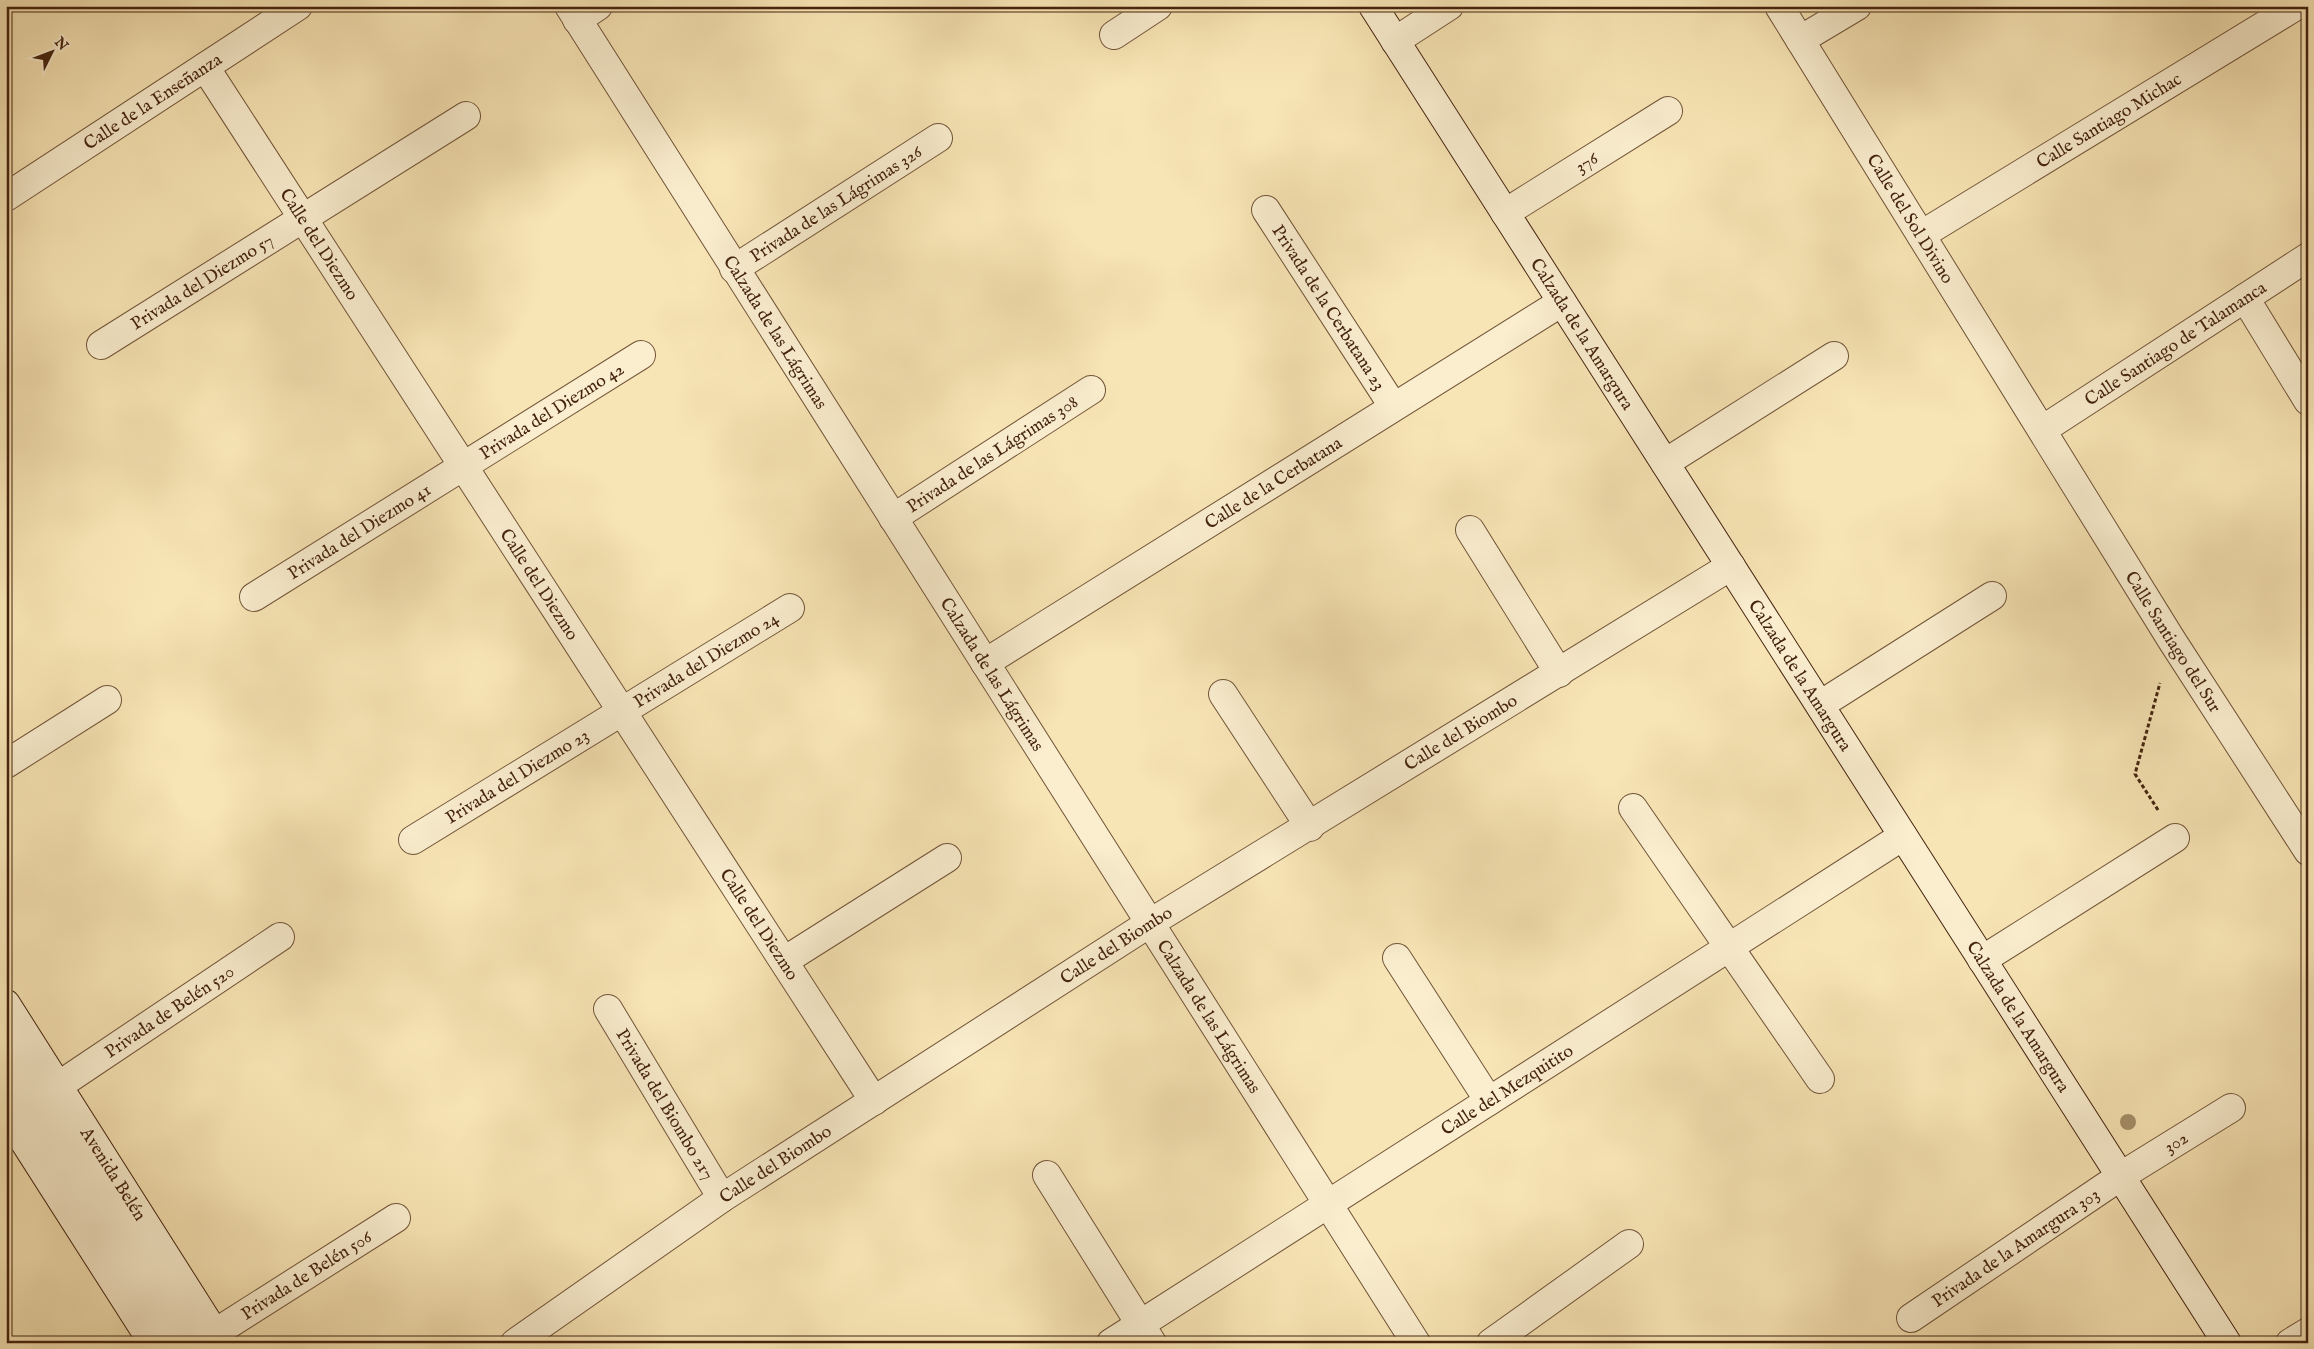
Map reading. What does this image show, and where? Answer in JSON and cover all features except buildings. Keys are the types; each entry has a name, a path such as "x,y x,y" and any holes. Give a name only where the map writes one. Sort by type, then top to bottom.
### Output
{"street":[{"name":"Calle de la Enseñanza","path":"6,197 298,6"},
{"path":"1114,35 1158,6"},
{"name":"Calzada de la Amargura","path":"1373,6 2227,1343"},
{"path":"1395,41 1449,6"},
{"name":"Calle del Sol Divino","path":"1779,6 2042,430"},
{"path":"1800,40 1857,6"},
{"name":"Calle Santiago Michac","path":"1921,235 2296,6"},
{"name":"Calzada de las Lágrimas","path":"581,11 734,269 1416,1343"},
{"name":"Calle del Diezmo","path":"205,67 874,1101"},
{"name":"376","path":"1505,213 1668,111"},
{"name":"Privada del Diezmo 57","path":"101,345 466,116"},
{"name":"Privada de las Lágrimas 326","path":"734,269 938,138"},
{"name":"Privada de la Cerbatana 23","path":"1266,210 1393,406"},
{"name":"Calle Santiago de Talamanca","path":"2042,430 2308,258"},
{"path":"2245,298 2308,401"},
{"name":"Calle de la Cerbatana","path":"985,663 1562,302"},
{"name":"Privada del Diezmo 42","path":"463,466 641,355"},
{"path":"1665,463 1834,356"},
{"name":"Privada de las Lágrimas 308","path":"892,518 1091,390"},
{"name":"Calle Santiago del Sur","path":"2042,430 2171,639 2308,851"},
{"name":"Privada del Diezmo 41","path":"254,597 463,466"},
{"path":"1470,530 1559,673"},
{"name":"Calle del Biombo","path":"514,1343 722,1198 1150,924 1731,566"},
{"path":"1820,706 1992,596"},
{"name":"Privada del Diezmo 24","path":"622,712 790,608"},
{"path":"1223,694 1310,827"},
{"path":"6,764 108,700"},
{"name":"Privada del Diezmo 23","path":"413,840 622,712"},
{"path":"1634,808 1820,1079"},
{"name":"Calle del Mezquitito","path":"1111,1343 1146,1333 1328,1204 1903,836"},
{"path":"1982,960 2175,838"},
{"path":"784,961 947,858"},
{"name":"Privada de Belén 520","path":"58,1086 280,937"},
{"path":"1397,958 1489,1101"},
{"name":"Avenida Belén","path":"6,1004 212,1340"},
{"name":"Privada del Biombo 217","path":"608,1010 722,1198"},
{"name":"302","path":"2121,1176 2231,1108"},
{"path":"6,1112 153,1343"},
{"path":"1047,1175 1146,1333"},
{"name":"Privada de la Amargura 303","path":"1911,1318 2121,1176"},
{"name":"Privada de Belén 506","path":"212,1340 396,1218"},
{"path":"1491,1343 1629,1244"},
{"path":"2290,1343 2308,1332"}],"lane":[{"path":"6,1039 212,1340"},
{"path":"6,1074 176,1343"}],"path":[{"path":"2171,639 2136,774 2175,838"}]}
